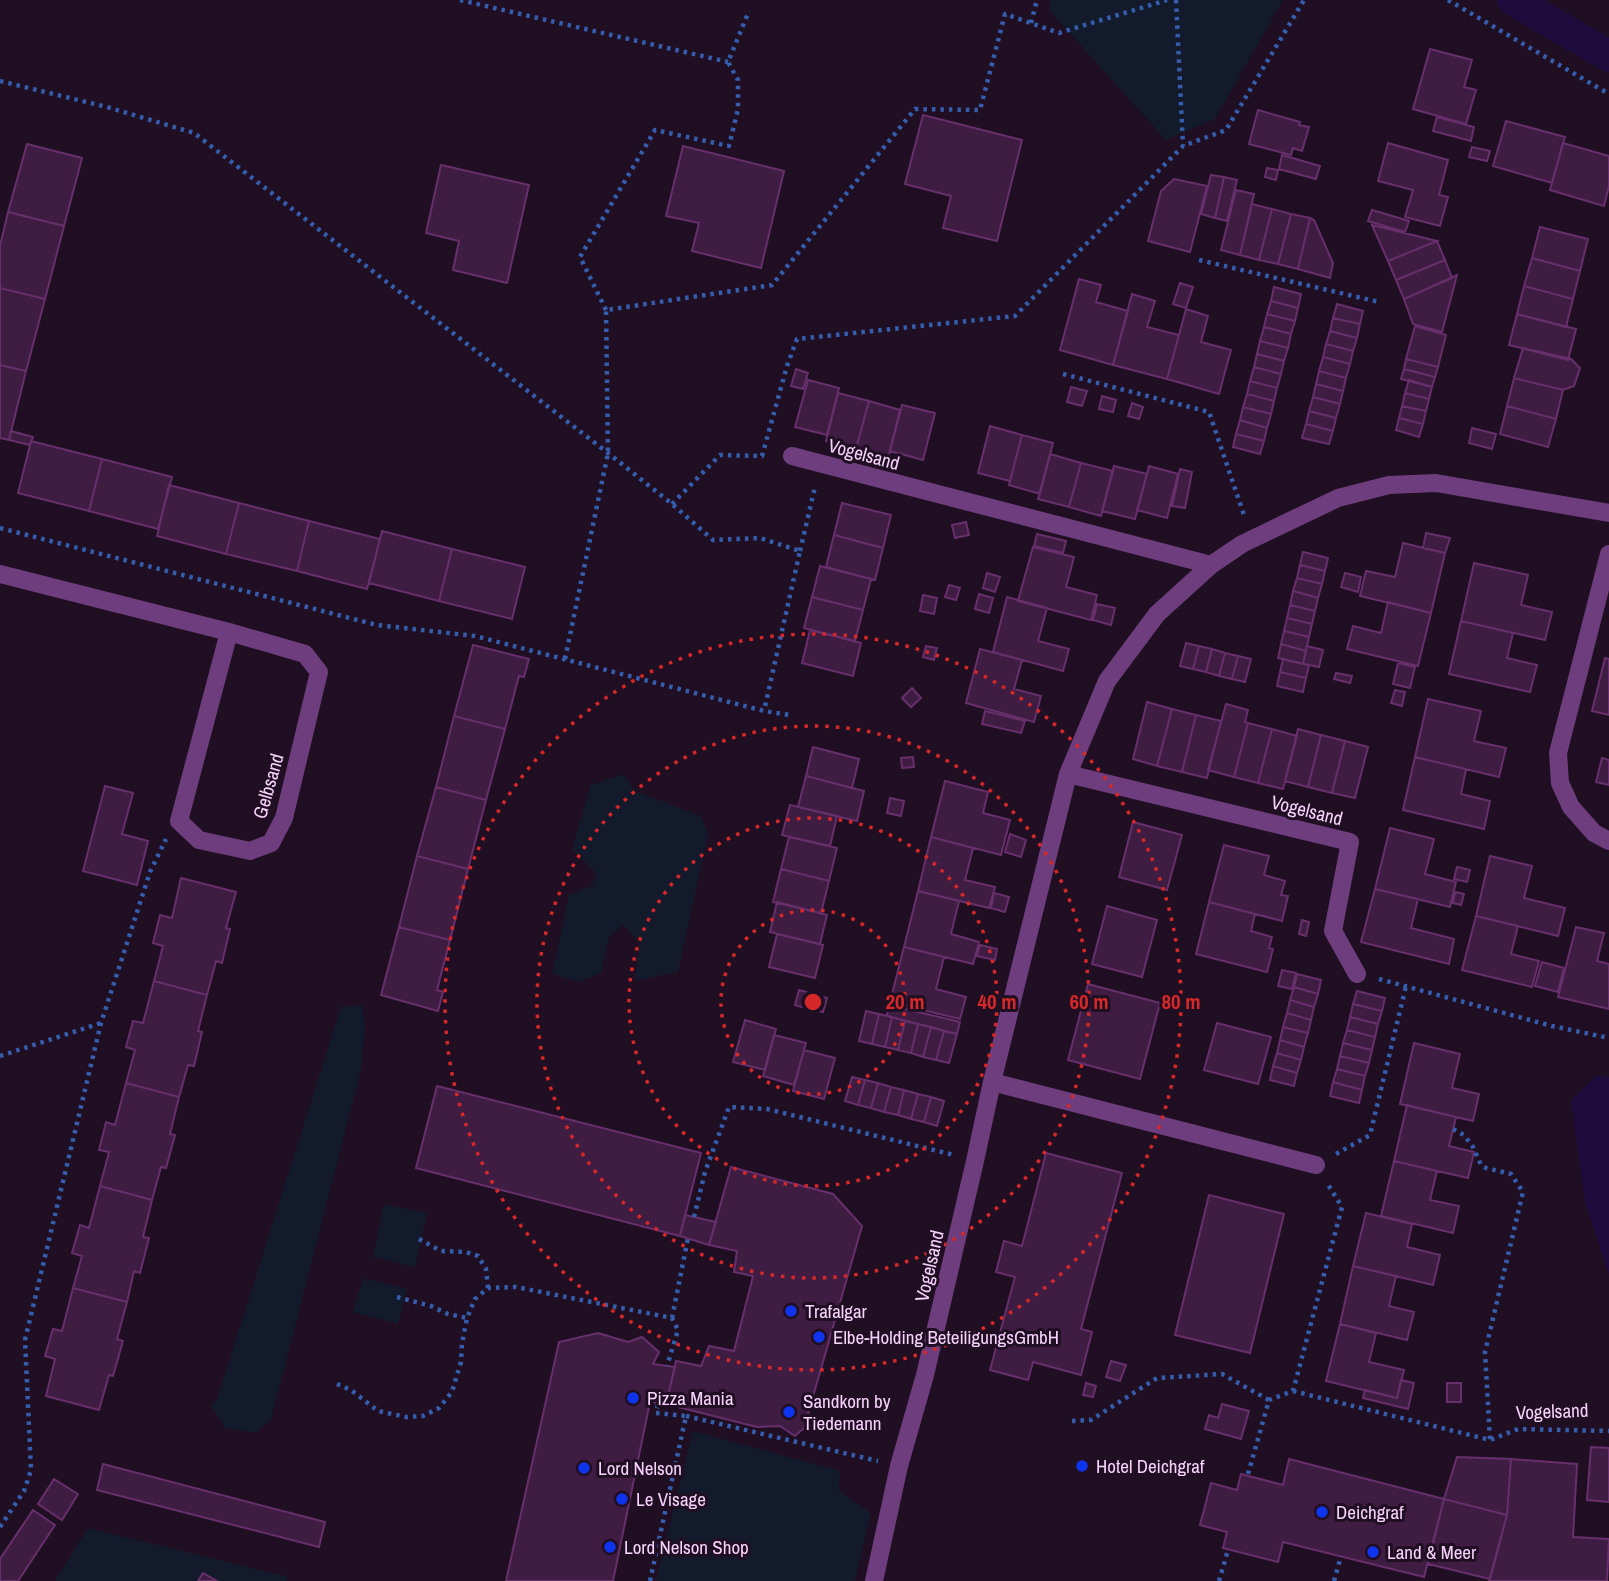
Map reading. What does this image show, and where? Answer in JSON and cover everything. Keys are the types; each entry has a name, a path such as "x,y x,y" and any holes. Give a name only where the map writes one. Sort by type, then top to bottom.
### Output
{"street":[{"name":"Vogelsand","path":"792,456 1211,565"},
{"name":"Vogelsand","path":"874,1581 899,1466 925,1375 992,1082 1068,774 1107,681 1157,614 1211,565 1252,538 1338,498 1388,485 1436,482 1609,513"},
{"path":"1609,554 1558,753 1560,783 1571,807 1594,832 1609,841"},
{"name":"Gelbsand","path":"0,574 305,654 319,671 285,818 271,843 250,851 199,840 179,821"},
{"path":"179,821 229,632"},
{"name":"Vogelsand","path":"1068,774 1350,842 1333,931 1357,974"},
{"path":"992,1082 1316,1165"}],"path":[{"path":"460,0 727,62 738,80 738,109 729,146 655,130 580,257 606,310 608,453 565,659"},
{"path":"1031,23 1037,0"},
{"path":"606,310 772,285 915,108 980,110 1005,14 1059,33 1167,0"},
{"path":"1176,0 1183,146"},
{"path":"672,504 720,454 762,456 797,339 1015,316 1183,146 1226,130 1304,0"},
{"path":"1448,0 1609,94"},
{"path":"727,62 749,11"},
{"path":"0,81 107,107 194,133 608,453 713,540 760,538 800,551"},
{"path":"1199,260 1379,302"},
{"path":"1063,374 1209,412 1252,538"},
{"path":"764,711 821,464"},
{"path":"0,528 377,625 475,636 764,711 790,715"},
{"path":"0,1527 24,1491 31,1470 25,1340 101,1023 150,872 179,821"},
{"path":"1357,974 1552,1026 1609,1038"},
{"path":"1293,1391 1342,1207 1316,1165 1370,1135 1406,986"},
{"path":"0,1056 101,1023"},
{"path":"694,1217 705,1172 729,1107 768,1109 975,1161"},
{"path":"1072,1421 1091,1420 1157,1378 1222,1374 1269,1399 1293,1391 1490,1440 1485,1352 1523,1192 1511,1174 1481,1165 1464,1135 1453,1129"},
{"path":"667,1366 678,1330 672,1318 688,1238"},
{"path":"419,1239 441,1251 467,1252 478,1256 486,1269 488,1288"},
{"path":"337,1384 351,1390 378,1411 406,1417 423,1416 439,1408 452,1392 461,1363 467,1318 475,1299 488,1288 516,1287 672,1318"},
{"path":"397,1297 467,1318"},
{"path":"1248,1474 1269,1399"},
{"path":"658,1404 656,1413 686,1416 899,1466"},
{"path":"650,1581 686,1416"},
{"name":"Vogelsand","path":"1490,1440 1518,1429 1609,1431"},
{"path":"1219,1581 1228,1550"},
{"path":"1334,1581 1341,1556"}],"shaded area":[{"path":"1051,0 1283,0 1215,119 1166,140 1049,10"},
{"path":"624,774 635,791 701,816 708,834 678,972 635,981 640,942 623,925 609,937 601,973 579,982 552,974 569,895 592,886 596,873 572,849 591,785"},
{"path":"362,1005 365,1026 361,1070 271,1420 256,1433 225,1428 211,1406 217,1399 341,1007"},
{"path":"1596,1076 1609,1077 1609,1275 1585,1202 1571,1100"},
{"path":"384,1204 427,1213 415,1267 373,1257"},
{"path":"363,1278 407,1289 398,1324 353,1312"},
{"path":"693,1431 840,1471 839,1491 871,1513 855,1581 656,1581"},
{"path":"88,1528 285,1576 288,1581 55,1581"}],"building":[{"path":"1430,49 1472,60 1464,87 1476,90 1466,124 1413,109"},
{"path":"1258,110 1309,127 1302,151 1293,148 1291,155 1249,144"},
{"path":"923,115 1022,140 997,241 943,228 951,196 905,184"},
{"path":"1437,117 1474,127 1471,141 1433,131"},
{"path":"1506,121 1565,137 1552,183 1493,166"},
{"path":"1388,143 1448,160 1439,195 1448,197 1440,226 1405,217 1413,190 1378,181"},
{"path":"1563,143 1609,156 1609,186 1604,206 1550,190"},
{"path":"27,144 82,158 64,226 8,212"},
{"path":"683,146 784,171 761,268 692,251 699,223 666,216"},
{"path":"1472,147 1490,151 1487,161 1469,157"},
{"path":"1282,155 1320,166 1316,179 1279,169"},
{"path":"441,165 529,185 507,283 453,270 459,241 426,233"},
{"path":"1267,168 1278,170 1276,180 1265,177"},
{"path":"1211,175 1224,177 1215,218 1201,214"},
{"path":"1224,177 1237,180 1227,221 1215,218"},
{"path":"1174,179 1207,186 1190,252 1148,241 1161,191"},
{"path":"1236,190 1254,194 1240,255 1221,250"},
{"path":"1252,204 1272,209 1259,260 1240,255"},
{"path":"1272,209 1291,214 1278,264 1259,260"},
{"path":"1372,210 1409,221 1405,232 1368,221"},
{"path":"8,212 64,226 45,299 0,288 0,246"},
{"path":"1291,214 1310,218 1298,269 1278,264"},
{"path":"1310,218 1314,220 1333,263 1330,278 1298,269"},
{"path":"1372,225 1437,241 1388,261"},
{"path":"1540,227 1588,239 1580,271 1532,258"},
{"path":"1437,241 1445,260 1396,280 1388,261"},
{"path":"1532,258 1580,271 1573,299 1524,286"},
{"path":"1445,260 1452,278 1404,299 1396,280"},
{"path":"1457,275 1442,332 1413,324 1404,299"},
{"path":"1079,279 1101,285 1096,302 1128,311 1113,365 1060,350"},
{"path":"1180,283 1193,287 1186,308 1173,304"},
{"path":"1524,286 1573,299 1566,327 1517,314"},
{"path":"1274,287 1301,294 1298,308 1271,301"},
{"path":"0,288 45,299 26,371 0,365"},
{"path":"1132,294 1155,301 1147,327 1179,335 1167,379 1113,365"},
{"path":"1271,301 1298,308 1295,321 1267,314"},
{"path":"1337,304 1363,311 1360,324 1333,318"},
{"path":"1186,309 1208,316 1201,342 1231,350 1219,394 1167,379"},
{"path":"1267,314 1295,321 1291,334 1264,327"},
{"path":"1517,314 1576,329 1568,360 1509,345"},
{"path":"1333,318 1360,324 1357,338 1330,331"},
{"path":"1415,326 1446,335 1438,367 1406,359"},
{"path":"1264,327 1291,334 1288,348 1260,341"},
{"path":"1330,331 1357,338 1353,351 1326,344"},
{"path":"1260,341 1288,348 1284,361 1257,354"},
{"path":"1326,344 1353,351 1350,364 1323,357"},
{"path":"1523,348 1571,359 1580,368 1574,386 1563,390 1514,378"},
{"path":"1257,354 1284,361 1281,374 1254,367"},
{"path":"1323,357 1350,364 1346,378 1319,371"},
{"path":"1406,359 1438,367 1435,377 1404,369"},
{"path":"0,365 26,371 9,440 0,438"},
{"path":"1254,367 1281,374 1277,388 1250,381"},
{"path":"796,369 808,373 803,389 791,386"},
{"path":"1404,369 1435,377 1432,387 1401,379"},
{"path":"1319,371 1346,378 1343,391 1316,384"},
{"path":"1514,378 1563,390 1556,419 1507,406"},
{"path":"808,380 839,388 827,435 795,427"},
{"path":"1409,380 1432,387 1429,399 1405,393"},
{"path":"1250,381 1277,388 1274,401 1247,394"},
{"path":"1316,384 1343,391 1340,404 1313,397"},
{"path":"1071,387 1087,391 1082,406 1067,402"},
{"path":"838,393 869,401 856,449 826,441"},
{"path":"1405,393 1429,399 1426,411 1402,406"},
{"path":"1247,394 1274,401 1271,414 1243,407"},
{"path":"1102,396 1116,400 1113,412 1099,409"},
{"path":"1313,397 1340,404 1336,418 1309,411"},
{"path":"869,401 900,410 888,458 856,449"},
{"path":"1132,403 1143,407 1139,419 1128,416"},
{"path":"902,405 935,413 923,460 890,451"},
{"path":"1402,406 1426,411 1423,424 1399,418"},
{"path":"1507,406 1556,419 1548,447 1500,434"},
{"path":"1243,407 1271,414 1267,428 1240,420"},
{"path":"1309,411 1336,418 1333,431 1306,424"},
{"path":"1399,418 1423,424 1419,437 1396,430"},
{"path":"1240,420 1267,428 1264,441 1236,434"},
{"path":"1306,424 1333,431 1329,444 1302,438"},
{"path":"990,426 1022,435 1010,481 978,473"},
{"path":"1472,428 1496,434 1492,449 1469,443"},
{"path":"11,431 33,437 30,445 9,440"},
{"path":"1236,434 1264,441 1260,454 1233,447"},
{"path":"1022,435 1053,443 1040,494 1009,485"},
{"path":"31,441 102,459 89,511 18,493"},
{"path":"1050,454 1081,463 1069,507 1038,499"},
{"path":"102,459 172,477 158,529 89,511"},
{"path":"1081,463 1113,471 1101,516 1069,507"},
{"path":"1114,466 1147,474 1135,519 1102,511"},
{"path":"1149,466 1178,474 1167,518 1137,510"},
{"path":"1180,469 1192,472 1185,508 1172,506"},
{"path":"169,485 239,503 226,554 157,536"},
{"path":"239,503 309,521 297,571 226,554"},
{"path":"842,503 891,515 883,548 834,535"},
{"path":"309,521 380,539 367,589 297,571"},
{"path":"966,522 969,535 955,538 952,525"},
{"path":"382,531 452,549 439,601 369,583"},
{"path":"1426,533 1450,538 1445,553 1423,548"},
{"path":"1037,534 1066,541 1063,553 1034,546"},
{"path":"834,535 883,548 875,580 826,567"},
{"path":"1403,543 1445,553 1431,613 1360,596 1366,571 1395,577"},
{"path":"1033,547 1074,557 1066,587 1097,595 1091,620 1018,601"},
{"path":"452,549 525,567 512,619 439,601"},
{"path":"1303,552 1328,558 1325,571 1300,565"},
{"path":"1474,563 1528,575 1521,605 1552,612 1545,640 1461,621"},
{"path":"1300,565 1325,571 1322,584 1297,578"},
{"path":"820,566 871,579 863,610 812,597"},
{"path":"987,573 1000,577 995,592 983,588"},
{"path":"1345,573 1361,577 1358,592 1341,587"},
{"path":"1297,578 1322,584 1318,598 1293,591"},
{"path":"949,585 960,588 956,600 945,597"},
{"path":"1293,591 1318,598 1315,611 1290,605"},
{"path":"979,594 993,598 989,613 975,609"},
{"path":"923,595 937,598 934,614 920,611"},
{"path":"812,597 863,610 855,641 804,628"},
{"path":"1007,597 1047,608 1038,641 1069,649 1063,671 993,652"},
{"path":"1388,602 1431,613 1418,666 1347,649 1353,626 1381,633"},
{"path":"1097,604 1115,608 1111,625 1093,620"},
{"path":"1290,605 1315,611 1312,624 1287,618"},
{"path":"1287,618 1312,624 1309,637 1284,631"},
{"path":"1461,621 1513,633 1507,658 1537,665 1530,692 1449,674"},
{"path":"810,630 861,643 853,676 802,663"},
{"path":"1284,631 1309,637 1306,651 1281,644"},
{"path":"1186,643 1199,646 1193,669 1180,666"},
{"path":"1281,644 1306,651 1303,664 1278,658"},
{"path":"473,645 529,659 524,677 519,676 505,729 454,716"},
{"path":"926,646 937,648 934,660 923,657"},
{"path":"1199,646 1212,649 1206,672 1193,669"},
{"path":"1307,646 1323,650 1319,667 1303,664"},
{"path":"980,649 1022,660 1014,689 1041,696 1034,722 966,703"},
{"path":"1212,649 1225,653 1219,676 1206,672"},
{"path":"1225,653 1238,656 1232,679 1219,676"},
{"path":"1238,656 1251,659 1245,682 1232,679"},
{"path":"1605,658 1609,659 1609,715 1592,711"},
{"path":"1283,659 1309,665 1306,678 1280,672"},
{"path":"1398,663 1415,667 1410,688 1393,684"},
{"path":"1280,672 1306,678 1303,692 1277,686"},
{"path":"1336,673 1352,676 1350,683 1334,679"},
{"path":"912,688 921,698 911,707 902,698"},
{"path":"1395,690 1405,692 1402,706 1391,703"},
{"path":"1428,699 1481,711 1474,741 1506,748 1499,777 1415,757"},
{"path":"1147,702 1172,709 1157,766 1133,759"},
{"path":"1226,704 1248,710 1245,722 1248,723 1234,777 1208,770"},
{"path":"1172,709 1196,715 1182,772 1157,766"},
{"path":"985,711 1025,721 1021,733 982,724"},
{"path":"1196,715 1221,721 1207,778 1182,772"},
{"path":"454,716 505,729 486,800 436,787"},
{"path":"1248,723 1272,729 1258,783 1234,777"},
{"path":"1272,729 1297,736 1283,789 1258,783"},
{"path":"1298,729 1321,735 1308,787 1285,781"},
{"path":"1321,735 1345,741 1332,793 1308,787"},
{"path":"1345,741 1368,747 1355,798 1332,793"},
{"path":"813,747 859,759 852,788 806,776"},
{"path":"913,757 914,767 902,768 901,758"},
{"path":"1415,757 1466,769 1461,794 1490,801 1484,829 1403,810"},
{"path":"1602,758 1609,760 1609,785 1596,782"},
{"path":"806,776 864,791 857,821 798,807"},
{"path":"945,781 988,792 983,813 1010,820 1001,855 931,837"},
{"path":"105,786 133,793 122,834 148,841 137,885 83,871"},
{"path":"436,787 486,800 468,869 417,856"},
{"path":"890,798 904,801 901,816 887,813"},
{"path":"790,805 837,816 830,846 782,835"},
{"path":"1133,822 1182,835 1167,890 1119,877"},
{"path":"1390,828 1434,839 1425,874 1456,882 1450,907 1375,889"},
{"path":"1010,834 1026,840 1021,857 1005,852"},
{"path":"789,837 837,848 829,881 781,869"},
{"path":"931,837 973,848 965,880 995,887 989,908 918,891"},
{"path":"1224,845 1269,856 1264,875 1285,881 1281,895 1288,896 1282,921 1209,902"},
{"path":"417,856 468,869 450,940 399,927"},
{"path":"1490,856 1532,866 1524,898 1565,908 1558,936 1476,916"},
{"path":"1457,867 1470,870 1467,882 1454,879"},
{"path":"781,869 829,881 821,913 773,902"},
{"path":"181,878 236,892 226,928 230,929 222,963 216,961 207,995 154,981 163,946 153,943 160,915 172,918"},
{"path":"1375,889 1418,899 1411,928 1454,939 1449,964 1361,942"},
{"path":"918,891 959,901 951,934 979,942 973,964 904,947"},
{"path":"1455,892 1464,894 1461,905 1453,903"},
{"path":"994,893 1009,897 1005,912 991,908"},
{"path":"777,902 827,915 820,944 770,932"},
{"path":"1209,902 1255,914 1251,931 1272,937 1269,948 1273,949 1267,972 1196,954"},
{"path":"1107,906 1157,920 1142,977 1092,964"},
{"path":"1476,916 1518,926 1511,954 1539,961 1532,987 1462,970"},
{"path":"1302,920 1309,922 1306,936 1299,934"},
{"path":"399,927 450,940 437,990 443,992 438,1011 381,995"},
{"path":"1576,927 1604,933 1597,961 1609,964 1609,1009 1558,997"},
{"path":"777,934 823,945 815,978 769,967"},
{"path":"980,945 997,949 995,960 977,956"},
{"path":"904,947 944,957 936,989 966,997 960,1019 890,1002"},
{"path":"1542,962 1564,968 1558,992 1535,986"},
{"path":"1282,970 1296,973 1292,989 1278,986"},
{"path":"1297,974 1321,980 1318,994 1294,987"},
{"path":"154,981 207,995 198,1031 202,1032 194,1066 188,1065 179,1097 126,1083 135,1050 126,1047 133,1021 143,1023"},
{"path":"1088,984 1160,1003 1140,1079 1068,1060"},
{"path":"1294,987 1318,994 1314,1007 1290,1000"},
{"path":"799,990 813,994 809,1009 795,1005"},
{"path":"1357,991 1385,998 1382,1011 1353,1004"},
{"path":"813,994 827,998 823,1012 809,1009"},
{"path":"1290,1000 1314,1007 1311,1020 1287,1013"},
{"path":"1353,1004 1382,1011 1378,1024 1350,1017"},
{"path":"889,1005 960,1022 957,1034 887,1016"},
{"path":"866,1011 879,1014 872,1044 859,1041"},
{"path":"1287,1013 1311,1020 1308,1033 1283,1027"},
{"path":"879,1014 892,1017 885,1047 872,1044"},
{"path":"892,1017 905,1021 898,1050 885,1047"},
{"path":"1350,1017 1378,1024 1375,1037 1347,1030"},
{"path":"745,1020 776,1029 765,1070 733,1062"},
{"path":"905,1021 918,1024 911,1053 898,1050"},
{"path":"1217,1023 1271,1037 1258,1084 1204,1070"},
{"path":"918,1024 931,1027 923,1057 911,1053"},
{"path":"931,1027 944,1031 936,1060 923,1057"},
{"path":"1283,1027 1308,1033 1304,1047 1280,1040"},
{"path":"1347,1030 1375,1037 1372,1050 1343,1043"},
{"path":"944,1031 957,1034 949,1063 936,1060"},
{"path":"774,1035 806,1043 794,1085 763,1076"},
{"path":"1280,1040 1304,1047 1301,1060 1277,1053"},
{"path":"1343,1043 1372,1050 1369,1063 1340,1056"},
{"path":"1414,1043 1460,1054 1452,1088 1479,1094 1473,1121 1400,1104"},
{"path":"804,1050 835,1058 824,1099 793,1091"},
{"path":"1277,1053 1301,1060 1297,1073 1273,1066"},
{"path":"1340,1056 1369,1063 1365,1076 1337,1069"},
{"path":"1273,1066 1297,1073 1294,1086 1270,1080"},
{"path":"1337,1069 1365,1076 1362,1090 1333,1082"},
{"path":"852,1077 865,1080 858,1105 845,1101"},
{"path":"865,1080 878,1083 871,1108 858,1105"},
{"path":"1333,1082 1362,1090 1359,1103 1330,1096"},
{"path":"126,1083 179,1097 170,1134 175,1135 166,1168 161,1167 152,1200 100,1186 109,1152 99,1150 106,1122 115,1125"},
{"path":"878,1083 891,1087 884,1112 871,1108"},
{"path":"437,1086 701,1153 680,1236 416,1168"},
{"path":"891,1087 904,1090 898,1115 884,1112"},
{"path":"904,1090 918,1094 911,1119 898,1115"},
{"path":"918,1094 931,1097 924,1122 911,1119"},
{"path":"931,1097 944,1101 937,1126 924,1122"},
{"path":"1407,1105 1456,1117 1449,1146 1474,1152 1468,1178 1394,1161"},
{"path":"1046,1153 1122,1173 1081,1329 1092,1332 1081,1375 1033,1362 1028,1380 990,1370 1015,1277 996,1272 1004,1241 1022,1246"},
{"path":"1394,1161 1437,1171 1430,1200 1459,1206 1453,1233 1381,1216"},
{"name":"Trafalgar","path":"731,1167 833,1194 862,1226 804,1428 795,1436 780,1426 757,1427 666,1404 676,1361 701,1366 709,1346 734,1351 753,1276 734,1272 737,1251 709,1245"},
{"path":"100,1186 152,1200 143,1237 149,1238 140,1273 134,1271 127,1302 73,1288 82,1256 72,1253 80,1225 89,1228"},
{"path":"1209,1195 1284,1214 1250,1353 1175,1335"},
{"path":"1366,1213 1412,1224 1407,1247 1440,1255 1433,1285 1353,1266"},
{"path":"685,1215 716,1222 709,1245 680,1236"},
{"path":"1353,1266 1396,1276 1389,1306 1414,1312 1407,1340 1340,1324"},
{"path":"73,1288 127,1302 117,1339 123,1341 99,1410 46,1396 55,1359 45,1356 53,1329 62,1331"},
{"path":"1340,1324 1376,1333 1369,1362 1404,1370 1397,1398 1326,1381"},
{"name":"Lord Nelson","path":"598,1333 628,1342 642,1337 659,1352 653,1364 675,1367 666,1404 650,1402 613,1581 506,1581 559,1342"},
{"path":"1111,1361 1126,1365 1120,1381 1106,1377"},
{"path":"1401,1380 1414,1383 1408,1409 1363,1398 1365,1390 1397,1398"},
{"path":"1086,1383 1096,1386 1093,1397 1083,1395"},
{"path":"1447,1383 1461,1383 1461,1402 1447,1402"},
{"path":"1222,1404 1249,1411 1241,1439 1205,1429 1209,1415 1218,1418"},
{"path":"1591,1447 1609,1448 1609,1502 1587,1500"},
{"path":"1457,1457 1511,1459 1507,1515 1444,1499"},
{"name":"Deichgraf","path":"1289,1459 1444,1499 1424,1577 1283,1542 1278,1562 1223,1548 1227,1532 1200,1525 1211,1483 1237,1490 1241,1474 1283,1485"},
{"path":"1511,1459 1577,1464 1573,1537 1609,1539 1607,1581 1489,1581 1507,1515"},
{"path":"103,1464 325,1522 319,1547 97,1490"},
{"path":"54,1479 78,1494 62,1520 38,1504"},
{"path":"1444,1499 1507,1515 1490,1579 1428,1564"},
{"path":"33,1510 55,1525 18,1581 0,1581 0,1559"},
{"path":"203,1573 217,1581 198,1581"}],"waterway":[{"path":"1513,0 1609,56"}],"place":[{"name":"Trafalgar","path":"791,1311"},
{"name":"Elbe-Holding BeteiligungsGmbH","path":"819,1337"},
{"name":"Pizza Mania","path":"633,1398"},
{"name":"Sandkorn by Tiedemann","path":"789,1412"},
{"name":"Hotel Deichgraf","path":"1082,1466"},
{"name":"Lord Nelson","path":"584,1468"},
{"name":"Le Visage","path":"622,1499"},
{"name":"Deichgraf","path":"1322,1512"},
{"name":"Lord Nelson Shop","path":"610,1547"},
{"name":"Land & Meer","path":"1373,1552"}]}
